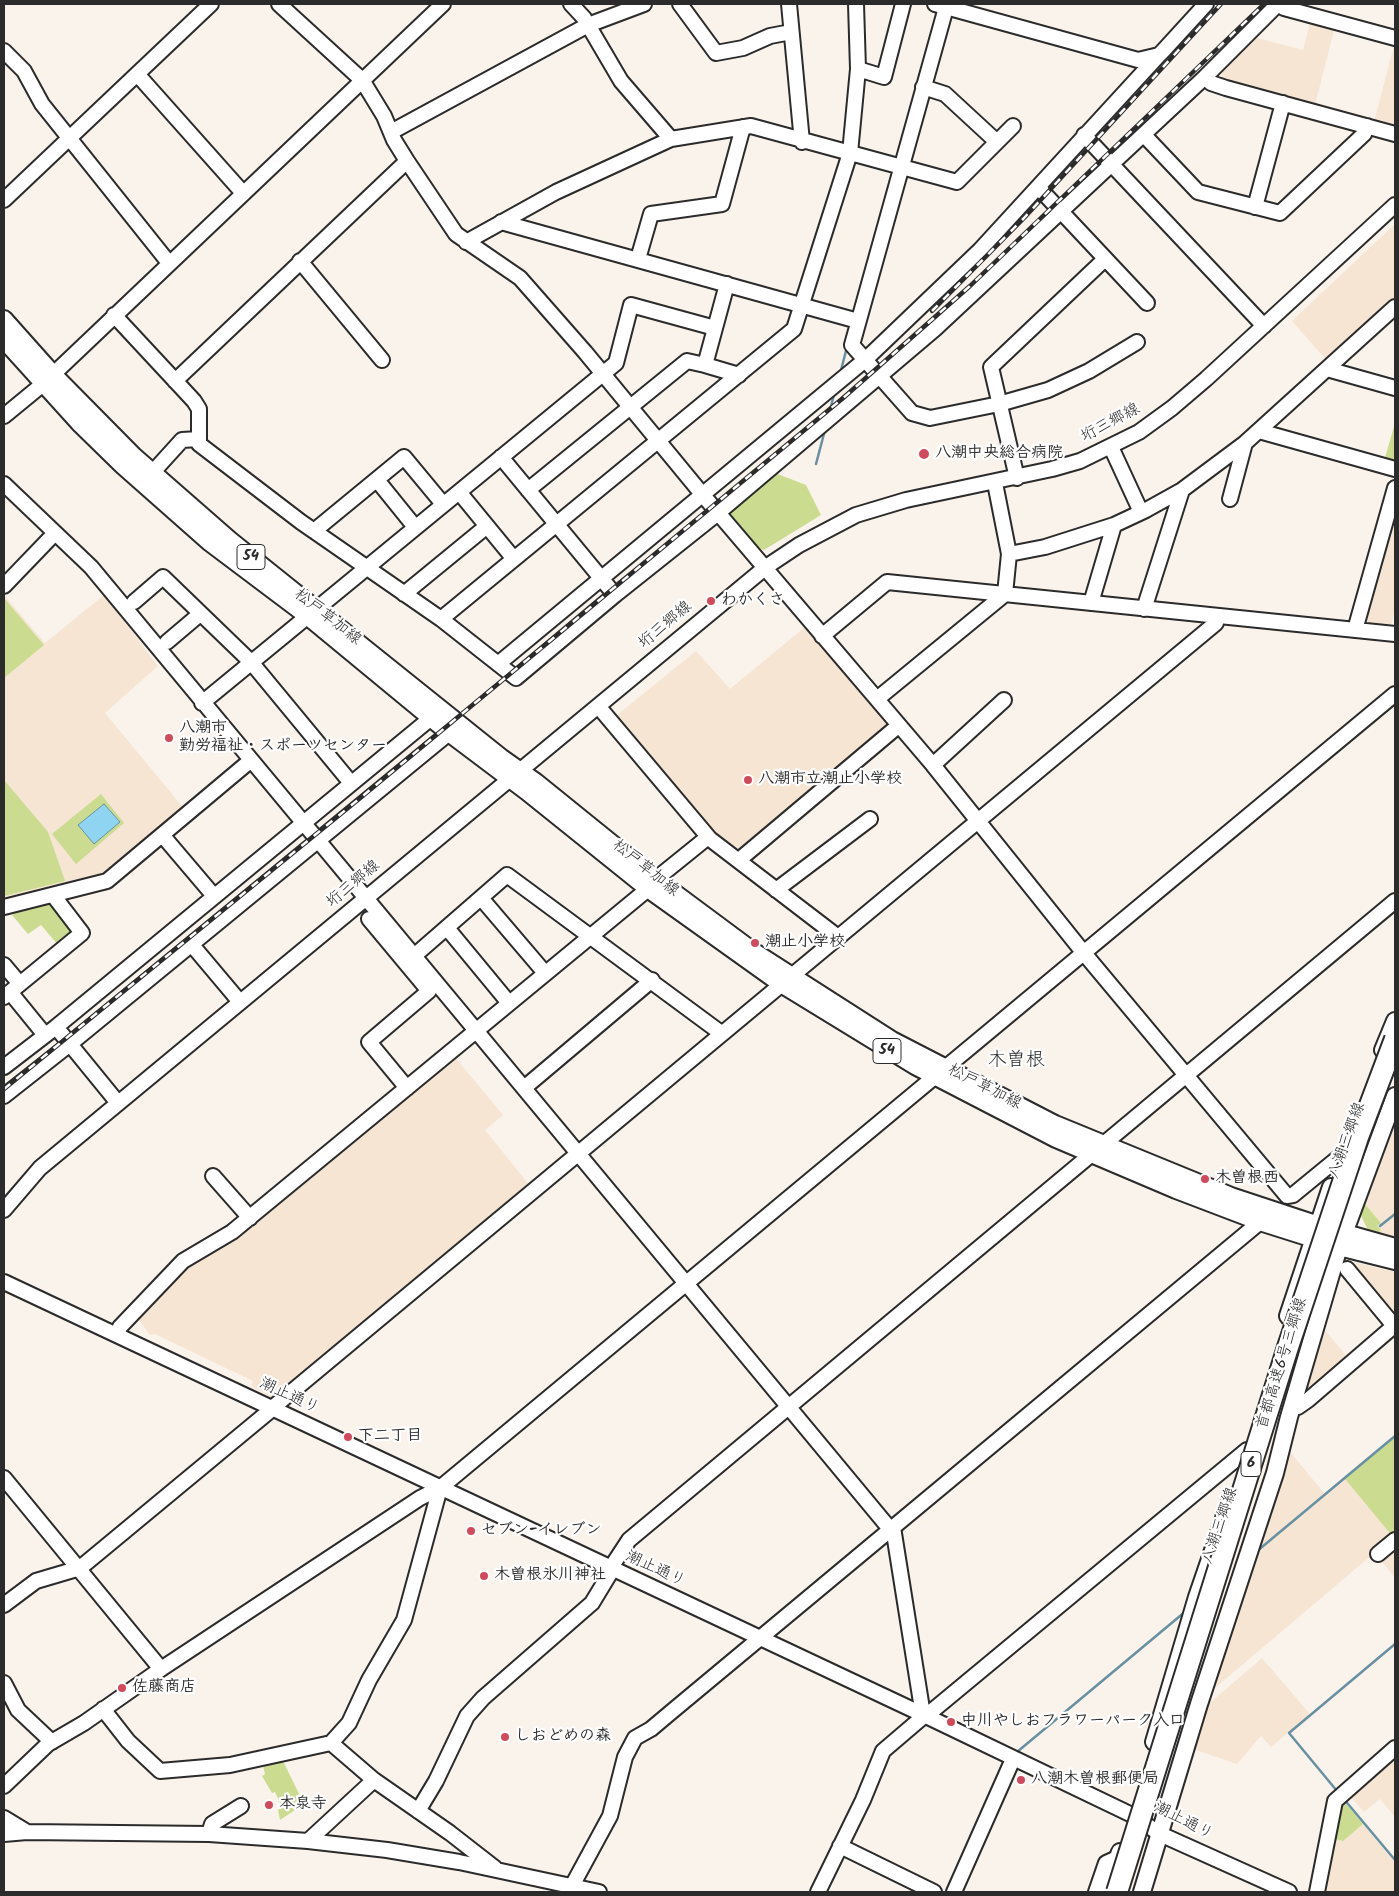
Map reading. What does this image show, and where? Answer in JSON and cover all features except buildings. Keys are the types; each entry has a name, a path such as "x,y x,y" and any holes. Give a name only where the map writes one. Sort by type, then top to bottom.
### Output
{"highway":[{"name":"首都高速6号三郷線","path":"1117,1892 1290,1338 1351,1156 1395,1039"},
{"name":"首都高速6号三郷線","path":"1131,1892 1308,1324 1340,1227 1395,1075"}],"main road":[{"name":"松戸草加線","path":"4,319 48,379 123,466 209,542 310,612 502,758 514,775"},
{"name":"松戸草加線","path":"4,340 449,733 514,775 652,884 753,951 786,980 892,1040 939,1072 1055,1124 1098,1150 1260,1222 1395,1247"},
{"name":"八潮三郷線","path":"1142,1892 1199,1704 1274,1473 1290,1412 1329,1236 1343,1154 1395,1021"},
{"path":"1329,1236 1338,1219 1362,1150 1393,1104"},
{"name":"松戸草加線","path":"1098,1150 1231,1196 1395,1262"},
{"name":"八潮三郷線","path":"1106,1892 1132,1814 1197,1597 1274,1364 1329,1236"}],"street":[{"path":"4,200 211,4"},
{"path":"279,4 362,80 384,116 407,161 456,234 520,278 933,765 1083,952 1287,1196 1293,1195 1343,1154"},
{"path":"4,416 48,379 442,4"},
{"path":"571,4 588,25 620,81 671,139"},
{"path":"391,132 588,25 644,4"},
{"path":"680,4 716,53 743,48 770,36 791,32"},
{"path":"789,4 799,91 802,142"},
{"path":"441,619 657,440 794,330 850,153 858,70 856,4"},
{"path":"858,70 884,77 904,4"},
{"path":"498,664 865,360 960,269 1206,4"},
{"path":"114,316 199,409 199,444 314,531 441,619 516,678 614,595 718,513 836,415 948,318 1206,77 1279,4 1284,8 1395,38"},
{"path":"1137,342 1076,378 1048,390 999,404 930,418 912,413 852,345 854,319 896,165 923,87 941,5 1138,60 1159,54"},
{"path":"4,51 24,71 36,95 168,263"},
{"path":"137,74 243,193"},
{"path":"1206,77 1210,83 1395,134"},
{"path":"923,87 946,94 997,142"},
{"path":"1255,207 1283,103"},
{"path":"466,242 556,192 671,139 751,126 802,142 957,182 1013,126"},
{"path":"1144,135 1198,192 1280,214 1364,134 1367,126"},
{"path":"638,259 651,214 722,204 743,127"},
{"path":"1084,135 1264,326"},
{"path":"175,381 407,161"},
{"path":"1038,187 1147,303"},
{"name":"垳三郷線","path":"4,1210 40,1168 766,567 799,545 856,515 906,500 995,483 1080,461 1139,432 1172,408 1395,205"},
{"path":"501,222 854,319"},
{"path":"1017,478 991,367 1105,259"},
{"path":"300,261 382,360"},
{"path":"705,365 728,284"},
{"path":"202,703 310,612 616,364 631,305 715,328"},
{"path":"1009,554 1045,547 1114,525 1182,490 1259,431 1395,307"},
{"path":"528,490 686,360 739,375"},
{"path":"1327,369 1395,388"},
{"path":"1259,431 1395,469"},
{"path":"153,472 182,440 199,440"},
{"path":"1230,499 1245,443"},
{"path":"1111,447 1141,512"},
{"path":"314,531 404,456 443,504"},
{"path":"501,457 614,595"},
{"path":"377,480 415,527"},
{"path":"877,699 1005,594 1009,554 995,483"},
{"path":"4,484 91,567 303,825 414,956 434,988"},
{"path":"1355,630 1395,488"},
{"path":"1144,609 1154,572 1160,565 1182,490"},
{"path":"459,492 514,559"},
{"path":"1091,603 1114,525"},
{"path":"404,594 487,526"},
{"path":"4,586 56,533"},
{"path":"134,602 164,577 250,662 351,783"},
{"path":"822,636 888,582 1395,634"},
{"path":"167,642 200,614"},
{"path":"4,1604 36,1581 80,1568 1216,623 1217,616"},
{"path":"4,1786 52,1742 84,1723 161,1669 420,1498 440,1488 1395,694"},
{"path":"933,765 1004,700"},
{"path":"598,706 708,837 838,937"},
{"path":"4,1067 51,1031 431,718"},
{"path":"739,860 898,726"},
{"path":"4,1096 192,945 449,733"},
{"path":"4,907 108,881 250,761"},
{"path":"776,890 870,819"},
{"path":"163,836 214,896"},
{"path":"117,1335 120,1327 183,1261 232,1232 250,1218 708,837"},
{"path":"414,956 507,875 722,1033"},
{"path":"11,991 82,934 53,895"},
{"path":"481,898 545,973"},
{"path":"418,1811 436,1781 467,1716 482,1698 592,1603 629,1540 1395,901"},
{"path":"369,919 476,1030 788,1408 892,1528 924,1716"},
{"path":"447,928 509,1002"},
{"path":"192,945 240,1002"},
{"path":"4,965 11,991 51,1031 70,1044 118,1103"},
{"path":"524,1088 652,980"},
{"path":"407,1088 369,1042 434,988"},
{"path":"1361,1104 1393,1104"},
{"path":"213,1176 250,1218"},
{"path":"572,1886 610,1816 625,1757 634,1738 651,1729 1260,1222"},
{"path":"1260,1408 1290,1412 1308,1400 1395,1326 1347,1269"},
{"name":"潮止通り","path":"4,1282 1132,1814 1160,1834 1289,1892"},
{"path":"818,1892 863,1800 883,1751 1247,1450"},
{"path":"4,1478 80,1568 161,1669"},
{"path":"103,1709 128,1741 160,1770 230,1764 331,1743 348,1722 369,1680 404,1620 440,1488"},
{"path":"1378,1554 1395,1540"},
{"path":"4,1683 18,1710 52,1742"},
{"path":"4,1709 18,1710"},
{"path":"331,1743 374,1780 497,1870"},
{"path":"1317,1892 1335,1801 1395,1748"},
{"path":"954,1892 1013,1759"},
{"path":"308,1841 374,1780"},
{"path":"209,1834 212,1824 241,1806"},
{"path":"4,1818 27,1832"},
{"path":"4,1834 27,1832 209,1834 308,1841 387,1850 497,1870 599,1892"},
{"path":"840,1846 934,1892"},
{"path":"1096,1892 1106,1863 1117,1858"},
{"path":"1151,1892 1154,1877 1152,1858"}],"shaded area":[{"path":"1311,19 1335,26 1315,105 1222,79 1222,73 1257,38 1303,50"},
{"path":"1395,42 1395,127 1374,122"},
{"path":"1395,224 1395,301 1328,362 1292,321"},
{"path":"1395,505 1395,608 1390,630 1362,626"},
{"path":"4,595 45,643 104,595 158,666 105,713 186,811 102,877 4,900"},
{"name":"八潮市立潮止小学校","path":"805,627 891,727 742,851 713,833 617,715 696,651 730,689"},
{"path":"453,1055 503,1115 485,1130 530,1186 276,1400 251,1386 253,1381 155,1334 150,1335 136,1316 186,1262"},
{"path":"1395,1120 1395,1237 1379,1233 1380,1230 1377,1226 1381,1223 1364,1203"},
{"path":"1357,1263 1395,1272 1395,1317 1352,1265"},
{"path":"1323,1328 1349,1359 1306,1395 1303,1394"},
{"path":"1286,1447 1324,1493 1254,1553"},
{"path":"1345,1479 1393,1537 1215,1688 1211,1688 1252,1557"},
{"path":"1395,1546 1395,1578 1380,1559"},
{"path":"1262,1658 1310,1714 1271,1747 1261,1736 1237,1764 1193,1749 1205,1707"},
{"path":"1395,1752 1395,1817 1380,1799 1364,1812 1347,1793"},
{"path":"1363,1824 1395,1863 1395,1892 1320,1892 1331,1838 1343,1841"}],"green space":[{"path":"1395,423 1395,464 1384,461"},
{"path":"775,473 806,485 821,515 764,550 759,548 727,514"},
{"path":"4,598 44,645 4,678"},
{"path":"4,780 48,832 65,881 4,896"},
{"path":"101,794 124,823 76,864 52,834"},
{"path":"50,903 73,930 58,945 41,925 28,934 12,915 17,911"},
{"path":"1364,1203 1381,1223 1377,1226 1381,1230 1379,1233 1368,1230 1360,1214"},
{"path":"1395,1437 1395,1535 1393,1537 1345,1479"},
{"path":"281,1757 304,1804 280,1820 278,1810 282,1807 275,1792 272,1793 262,1776 265,1774 262,1761"},
{"path":"1341,1798 1363,1824 1343,1841 1331,1838"}],"water":[{"path":"104,804 120,822 94,844 78,825"}],"waterway":[{"path":"896,161 938,10"},
{"path":"840,374 847,347"},
{"path":"830,410 835,391"},
{"path":"816,464 825,430"},
{"path":"1380,1226 1395,1214"},
{"path":"1256,1552 1395,1436"},
{"path":"1017,1752 1186,1611"},
{"path":"1337,1791 1289,1733 1395,1644"},
{"path":"1343,1798 1395,1860"}],"railway":[{"path":"932,311 1024,218 1221,4"},
{"path":"4,1089 359,799 842,399 970,286 1264,4"}],"place":[{"name":"八潮中央総合病院","path":"924,454"},
{"name":"わかくさ","path":"711,601"},
{"name":"八潮市 勤労福祉・スポーツセンター","path":"169,738"},
{"name":"八潮市立潮止小学校","path":"748,780"},
{"name":"潮止小学校","path":"755,943"},
{"name":"木曽根西","path":"1205,1179"},
{"name":"下二丁目","path":"348,1437"},
{"name":"セブン-イレブン","path":"471,1531"},
{"name":"木曽根氷川神社","path":"484,1576"},
{"name":"佐藤商店","path":"122,1688"},
{"name":"中川やしおフラワーパーク入口","path":"951,1722"},
{"name":"しおどめの森","path":"505,1737"},
{"name":"八潮木曽根郵便局","path":"1021,1780"},
{"name":"本泉寺","path":"269,1805"}],"district":[{"name":"木曽根","path":"1016,1062"}]}
